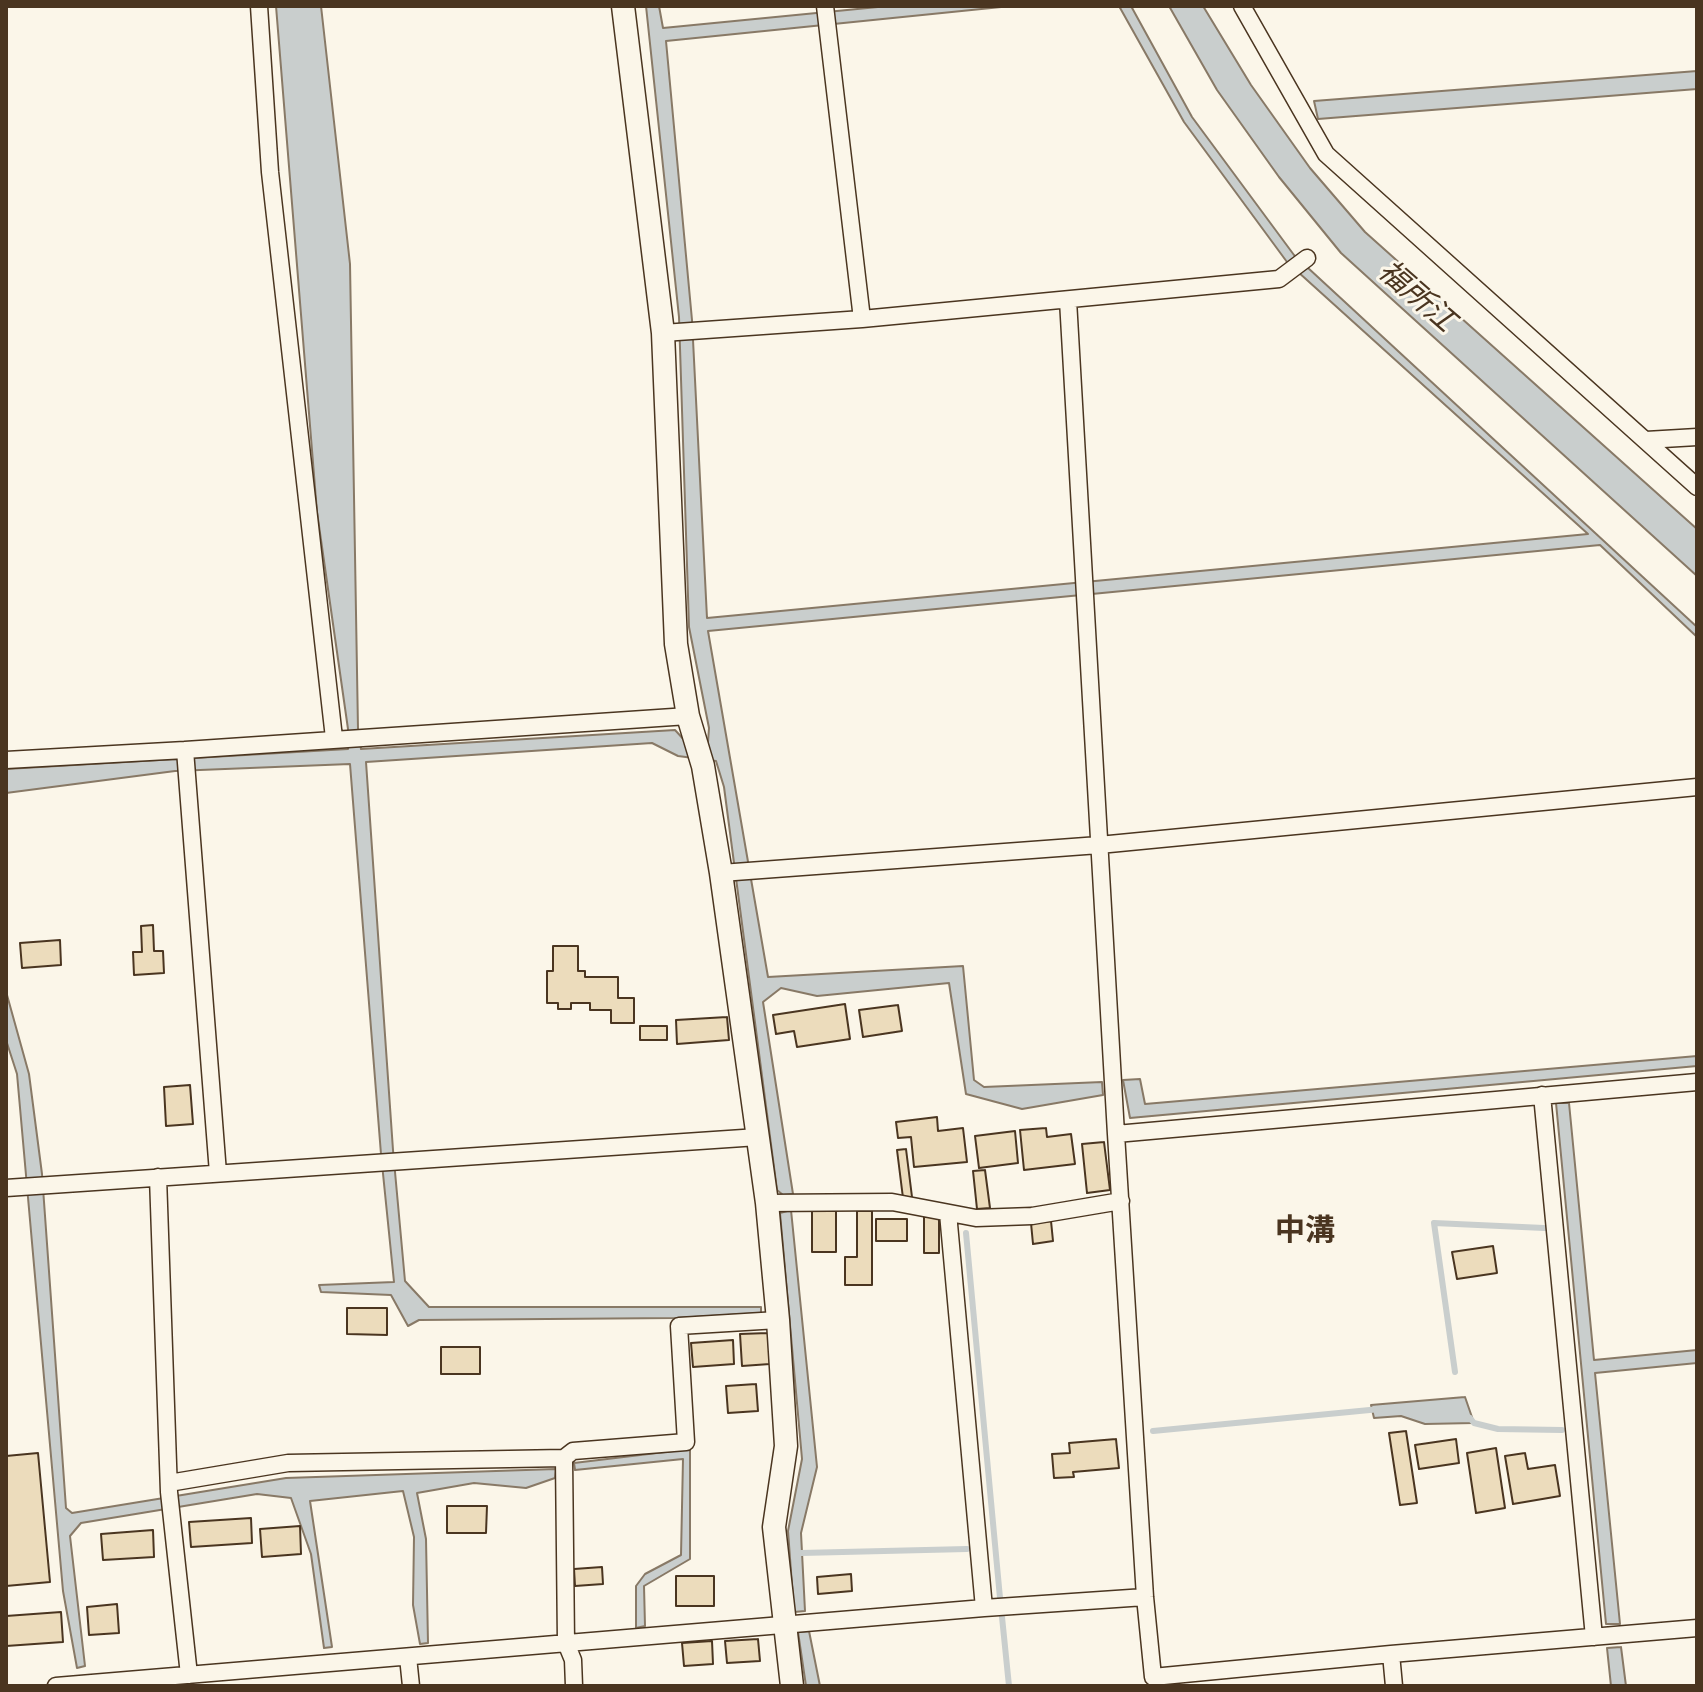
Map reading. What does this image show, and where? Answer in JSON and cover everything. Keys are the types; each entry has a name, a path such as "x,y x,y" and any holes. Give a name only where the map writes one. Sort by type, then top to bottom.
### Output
{"street":[{"path":"259,6 270,172 347,738"},
{"path":"623,6 663,333 676,644 688,716 703,766 721,873 767,1203 786,1446 774,1527 792,1686"},
{"path":"825,6 862,319"},
{"path":"1242,6 1326,154 1697,487"},
{"path":"663,333 862,319 1279,279 1307,258"},
{"path":"1068,300 1116,1134 1153,1682 1391,1654 1697,1628"},
{"path":"1646,440 1697,437"},
{"path":"6,760 688,716"},
{"path":"185,750 218,1173"},
{"path":"721,873 1099,845 1697,787"},
{"path":"1116,1134 1697,1082"},
{"path":"1542,1095 1594,1637"},
{"path":"6,1188 758,1137"},
{"path":"158,1177 169,1488 189,1675"},
{"path":"767,1203 892,1202 976,1218 1032,1216 1121,1201"},
{"path":"948,1213 984,1608"},
{"path":"169,1488 288,1463 564,1458 573,1451 686,1442 679,1326 778,1320"},
{"path":"564,1458 566,1643 573,1660 574,1686"},
{"path":"56,1686 1145,1597"},
{"path":"1391,1654 1394,1686"},
{"path":"408,1657 411,1686"}],"water":[{"path":"276,6 321,6 350,264 358,729 361,749 675,730 686,742 708,742 709,728 689,627 679,317 646,6 659,6 663,28 888,6 1011,6 666,41 692,320 707,618 1588,534 1287,262 1184,122 1119,6 1131,6 1192,117 1294,255 1697,627 1697,637 1600,545 708,631 768,977 963,966 974,1080 984,1087 1102,1082 1103,1095 1022,1109 966,1094 949,983 817,996 781,988 763,1002 793,1194 783,1195 777,1190 724,787 716,761 678,756 652,743 366,762 405,1281 429,1307 761,1307 761,1313 676,1318 419,1320 408,1326 391,1295 321,1292 319,1285 394,1282 350,764 175,771 6,793 6,769 348,749 348,729 317,512"},
{"name":"福所江","path":"1169,6 1203,6 1251,85 1310,168 1365,232 1697,529 1697,576 1341,253 1279,177 1217,90"},
{"path":"1697,71 1697,89 1318,119 1314,101"},
{"path":"6,964 7,995 29,1074 42,1174 66,1508 72,1513 286,1478 556,1469 555,1478 526,1488 474,1483 417,1493 426,1539 428,1643 420,1644 413,1605 414,1537 403,1491 310,1501 332,1647 324,1648 311,1554 291,1498 257,1494 81,1523 70,1536 85,1666 77,1668 63,1591 17,1074 6,1040"},
{"path":"1697,1056 1697,1066 1130,1118 1123,1080 1140,1079 1145,1104"},
{"path":"1556,1103 1569,1103 1594,1360 1697,1350 1697,1363 1595,1373 1620,1624 1606,1624"},
{"path":"791,1210 817,1467 801,1533 805,1611 794,1612 788,1531 802,1459 780,1213"},
{"path":"1465,1397 1474,1423 1425,1424 1401,1416 1374,1418 1371,1405"},
{"path":"690,1449 690,1559 644,1586 645,1626 636,1628 636,1586 645,1574 681,1555 683,1459 575,1470 574,1463"},
{"path":"809,1631 820,1686 806,1686 798,1632"},
{"path":"1621,1647 1626,1686 1611,1686 1607,1648"}],"building":[{"path":"153,925 154,951 163,951 164,973 134,975 133,952 142,952 141,926"},
{"path":"60,940 61,965 22,968 20,943"},
{"path":"553,946 578,946 578,971 585,971 585,977 618,977 618,998 634,998 634,1023 611,1023 611,1010 590,1010 590,1003 571,1003 571,1009 558,1009 558,1003 547,1003 547,971 553,971"},
{"path":"845,1004 850,1039 797,1047 794,1031 776,1034 773,1015"},
{"path":"898,1005 902,1031 863,1037 859,1010"},
{"path":"727,1017 729,1040 677,1044 676,1020"},
{"path":"640,1026 667,1026 667,1040 640,1040"},
{"path":"190,1085 193,1124 166,1126 164,1087"},
{"path":"937,1117 938,1131 963,1128 967,1162 914,1167 911,1137 898,1138 896,1122"},
{"path":"1046,1128 1047,1137 1071,1134 1075,1164 1024,1170 1020,1130"},
{"path":"1015,1131 1018,1163 979,1168 975,1136"},
{"path":"1104,1142 1110,1190 1087,1193 1082,1144"},
{"path":"906,1149 912,1197 903,1198 897,1150"},
{"path":"985,1170 990,1208 977,1209 973,1171"},
{"path":"812,1211 836,1211 836,1252 812,1252"},
{"path":"857,1211 872,1211 872,1285 845,1285 845,1257 857,1257"},
{"path":"924,1217 939,1217 939,1253 924,1253"},
{"path":"876,1219 907,1219 907,1241 876,1241"},
{"path":"1051,1221 1053,1241 1033,1244 1031,1223"},
{"path":"1493,1246 1497,1273 1457,1279 1452,1252"},
{"path":"347,1308 387,1308 387,1335 347,1334"},
{"path":"768,1333 770,1364 742,1366 740,1334"},
{"path":"733,1340 734,1364 693,1367 691,1343"},
{"path":"441,1347 480,1347 480,1374 441,1374"},
{"path":"756,1384 758,1411 728,1413 726,1386"},
{"path":"1406,1431 1417,1503 1400,1505 1389,1433"},
{"path":"1116,1439 1119,1468 1073,1472 1074,1477 1054,1478 1052,1454 1070,1453 1069,1443"},
{"path":"1456,1439 1459,1463 1419,1469 1415,1445"},
{"path":"1496,1448 1505,1508 1476,1513 1467,1453"},
{"path":"38,1453 50,1582 6,1586 6,1456"},
{"path":"1525,1453 1528,1469 1555,1465 1560,1496 1513,1504 1505,1456"},
{"path":"447,1506 487,1506 486,1533 447,1533"},
{"path":"251,1518 252,1543 191,1547 189,1522"},
{"path":"300,1526 301,1554 262,1557 260,1529"},
{"path":"153,1530 154,1557 103,1560 101,1534"},
{"path":"602,1567 603,1584 575,1586 574,1569"},
{"path":"851,1574 852,1591 818,1594 817,1577"},
{"path":"676,1576 714,1576 714,1606 676,1606"},
{"path":"117,1604 119,1633 89,1635 87,1607"},
{"path":"61,1612 63,1642 6,1646 6,1616"},
{"path":"758,1639 760,1661 727,1663 725,1641"},
{"path":"712,1641 713,1664 684,1666 682,1643"}],"waterway":[{"path":"1455,1372 1434,1223 1544,1228"},
{"path":"966,1233 1000,1598"},
{"path":"1153,1431 1380,1409"},
{"path":"1470,1418 1474,1423 1498,1429 1562,1430"},
{"path":"801,1553 967,1549"},
{"path":"1002,1617 1009,1686"}],"district":[{"name":"中溝","path":"1305,1231"}]}
